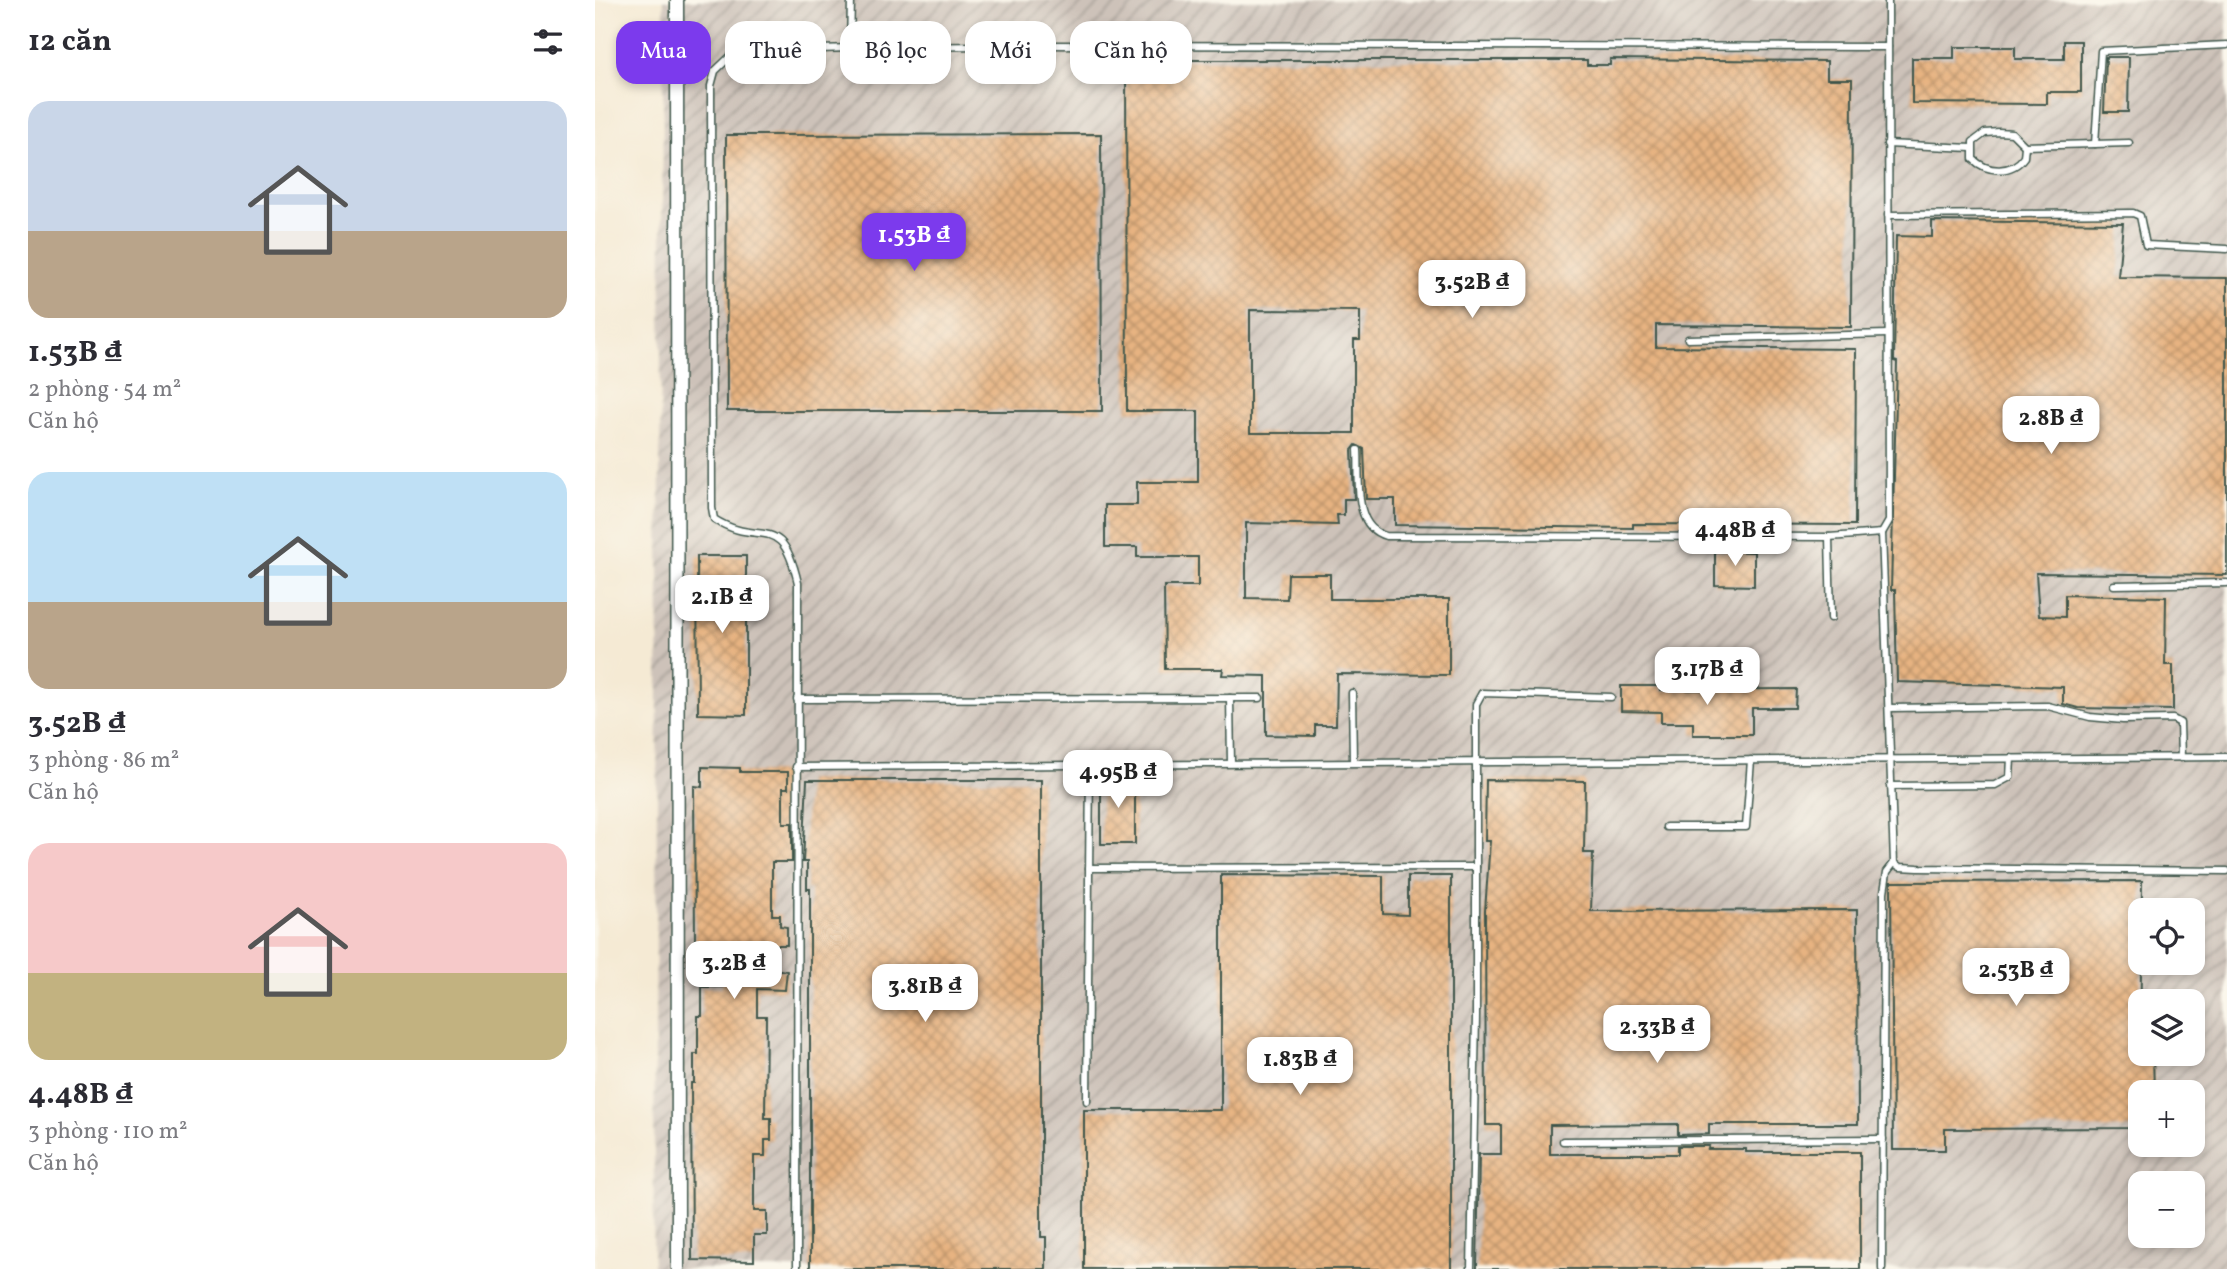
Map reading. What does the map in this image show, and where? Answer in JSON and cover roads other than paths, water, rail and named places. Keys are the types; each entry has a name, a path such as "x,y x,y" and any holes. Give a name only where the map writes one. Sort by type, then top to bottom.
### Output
{"street":[{"path":"677,0 678,1269"}],"lane":[{"path":"851,0 851,21"},
{"path":"1882,1269 1884,892 1887,872 1894,863 1882,533 1889,521 1888,0"},
{"path":"2095,144 2101,51 2227,44"},
{"path":"951,46 1888,47"},
{"path":"797,1269 798,583 791,552 783,541 771,535 727,527 714,519 712,508 711,86 715,71 735,52 840,48"},
{"path":"2025,146 2020,162 2008,169 1980,166 1973,159 1971,148 1977,137 1999,132 2012,133 2025,146 2129,143"},
{"path":"1887,144 1971,148"},
{"path":"1888,215 2133,213 2140,216 2146,245 2227,249"},
{"path":"1688,338 1888,334"},
{"path":"1358,450 1362,515 1373,530 1386,536 1829,537 1882,533"},
{"path":"1829,537 1832,618"},
{"path":"2114,585 2227,583"},
{"path":"1471,1269 1476,704 1482,693 1611,697"},
{"path":"1352,694 1353,762"},
{"path":"1230,698 1231,763"},
{"path":"797,699 1260,698"},
{"path":"1890,708 2048,706 2090,717 2123,720 2173,719 2180,723 2181,758"},
{"path":"796,767 2227,757"},
{"path":"1890,786 1994,785 2010,777 2011,758"},
{"path":"1666,827 1746,827 1751,760"},
{"path":"1087,1101 1090,764"},
{"path":"1894,863 1900,867 1918,868 2227,871"},
{"path":"1089,868 1476,867"},
{"path":"1563,1141 1882,1139"}]}
